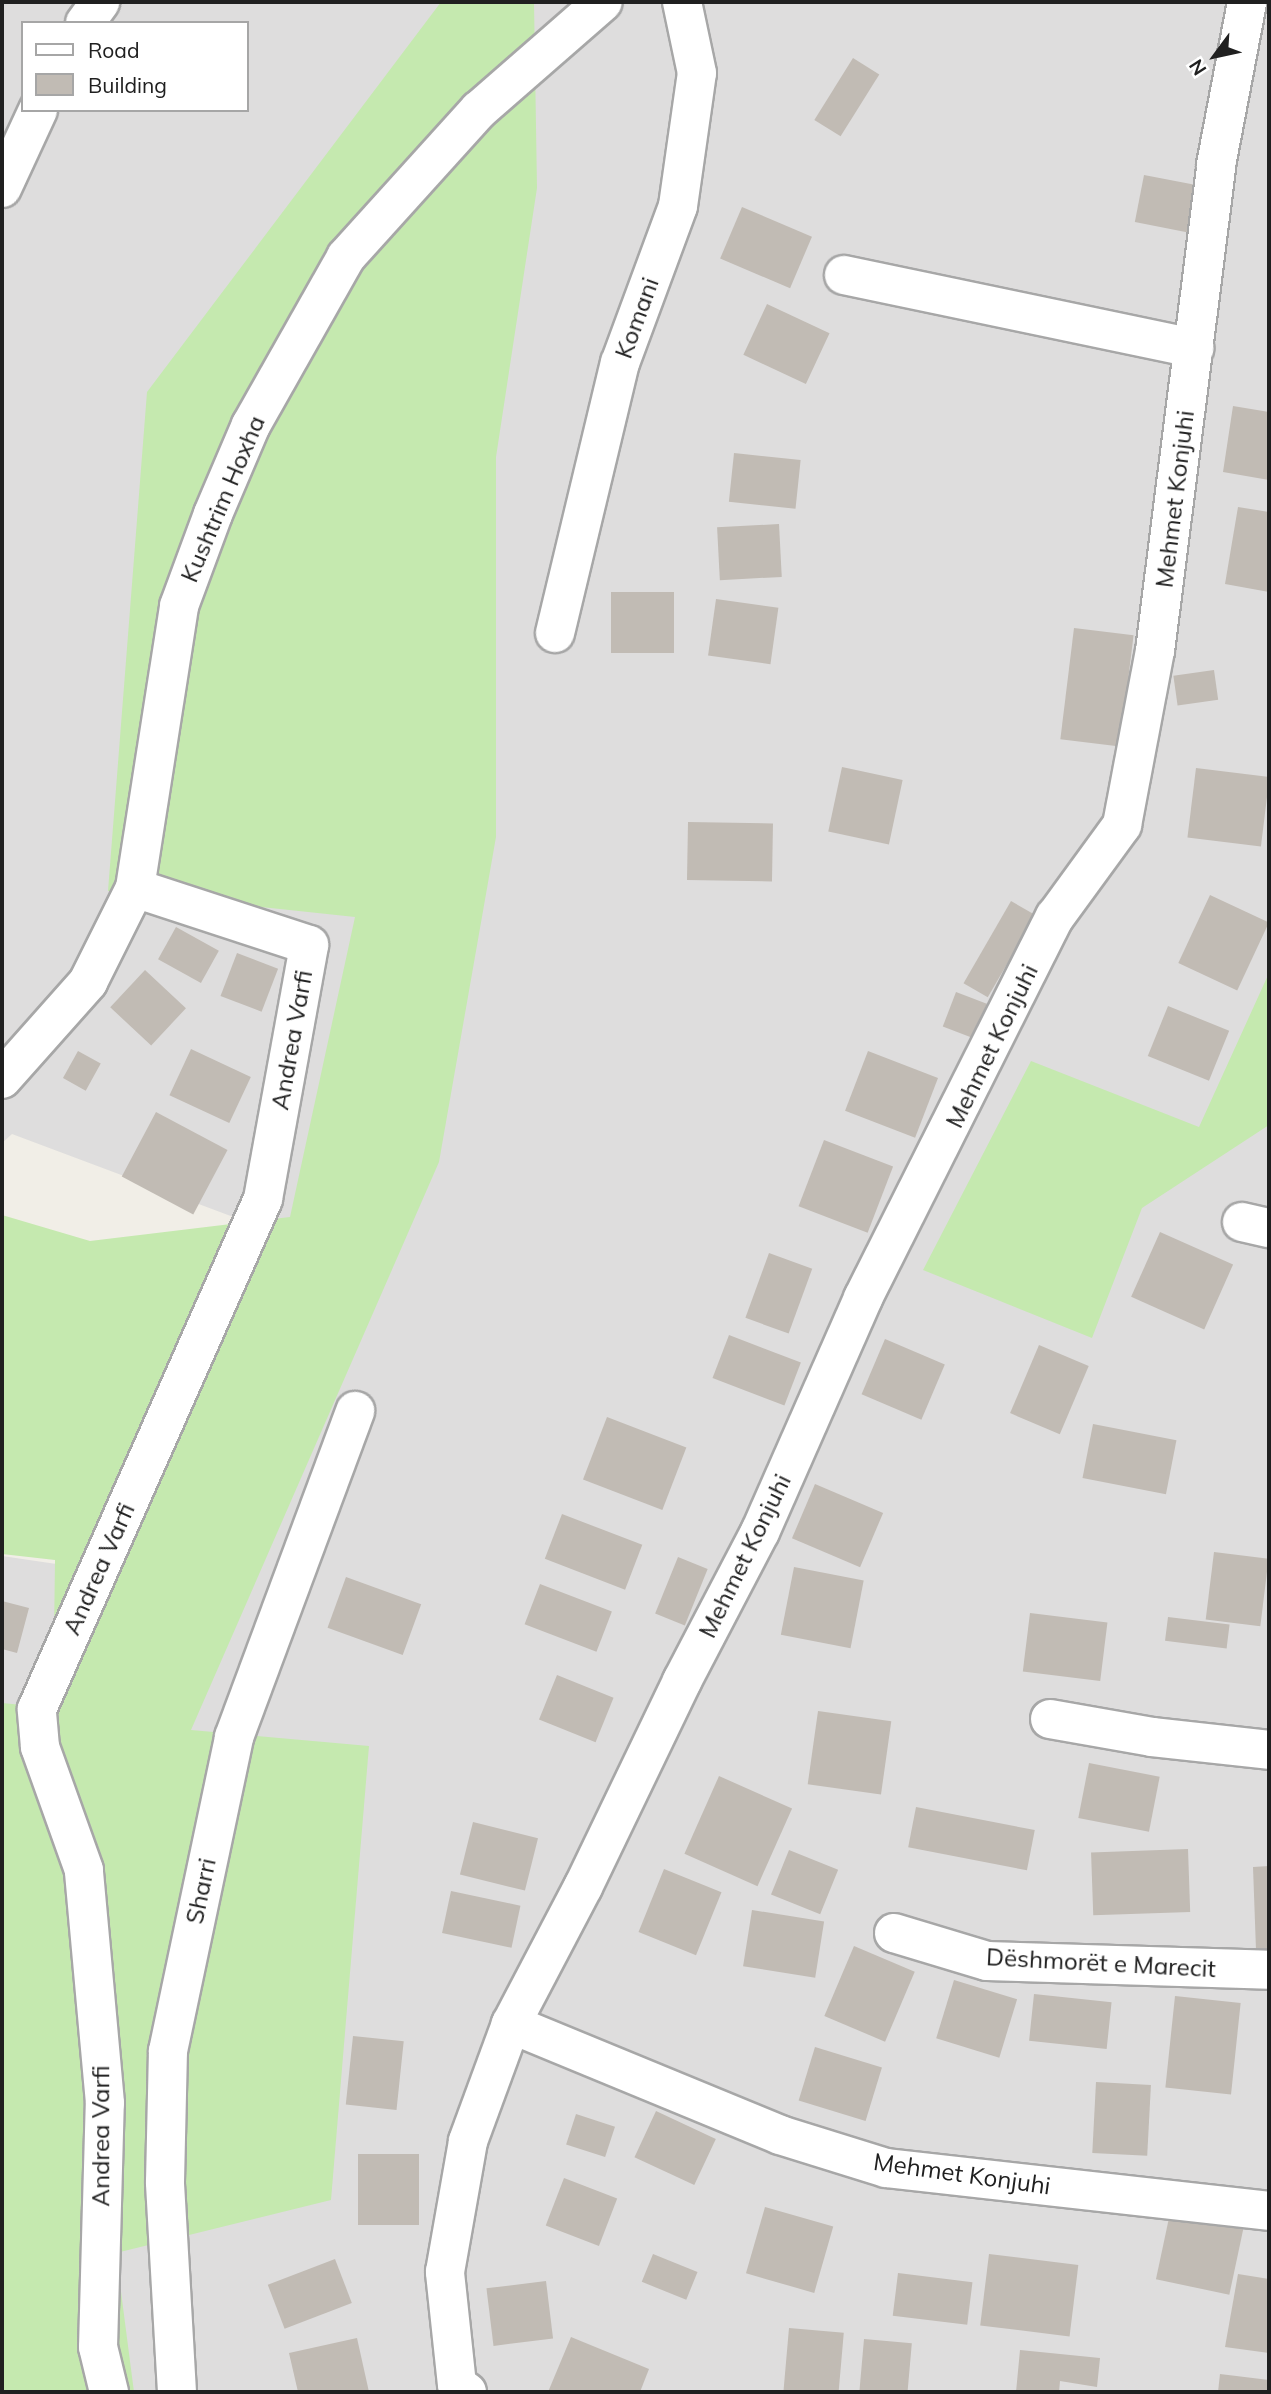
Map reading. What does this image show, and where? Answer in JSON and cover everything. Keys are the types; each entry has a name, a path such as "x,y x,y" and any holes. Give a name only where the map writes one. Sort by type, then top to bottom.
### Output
{"street":[{"path":"86,21 100,2"},
{"name":"Kushtrim Hoxha","path":"2,1079 88,982 135,888 179,606 212,514 251,425 346,257 479,110 603,2"},
{"name":"Komani","path":"555,633 620,363 678,206 697,73 682,2"},
{"name":"Mehmet Konjuhi","path":"462,2388 445,2272 468,2141 511,2024 583,1887 682,1681 760,1532 863,1298 1055,917 1122,825 1156,651 1216,166 1247,2"},
{"path":"2,188 37,112"},
{"path":"844,275 1194,348"},
{"name":"Andrea Varfi","path":"109,2392 98,2347 105,2103 84,1870 40,1747 37,1709 263,1199 309,945 135,888"},
{"name":"Sharri","path":"177,2392 165,2182 168,2051 234,1737 355,1411"},
{"path":"1050,1718 1152,1737 1269,1749"},
{"name":"Dëshmorët e Marecit","path":"894,1933 987,1961 1269,1970"},
{"name":"Mehmet Konjuhi","path":"511,2024 780,2135 886,2168 1269,2211"}],"shaded area":[{"path":"2,2 1269,2 1269,2392 86,2392 2,1744 2,1556 131,1575 295,1240 12,1134 2,1143"}],"green space":[{"path":"441,2 534,2 537,188 496,457 496,837 439,1162 191,1730 369,1746 331,2200 116,2253 134,2392 2,2392 2,1703 53,1708 55,1560 2,1554 2,1215 90,1241 290,1217 355,917 108,891 147,392"},
{"path":"1269,973 1269,1125 1142,1208 1092,1338 923,1270 1031,1061 1199,1127"}],"building":[{"path":"853,58 879,74 841,136 814,120"},
{"path":"1144,175 1196,185 1187,232 1135,222"},
{"path":"742,207 812,237 790,288 720,259"},
{"path":"767,304 830,333 806,384 743,355"},
{"path":"1233,406 1269,412 1269,480 1223,472"},
{"path":"734,453 801,460 796,509 729,502"},
{"path":"1238,507 1269,512 1269,592 1225,584"},
{"path":"779,524 782,577 720,580 717,527"},
{"path":"611,592 674,592 674,653 611,653"},
{"path":"716,599 778,608 770,664 708,655"},
{"path":"1074,628 1134,635 1120,746 1060,739"},
{"path":"1214,670 1218,700 1178,705 1173,676"},
{"path":"842,767 903,780 889,844 828,832"},
{"path":"1196,768 1269,777 1261,846 1187,837"},
{"path":"688,822 773,823 772,881 687,880"},
{"path":"1210,895 1269,922 1237,990 1178,963"},
{"path":"1011,901 1035,915 988,997 964,983"},
{"path":"176,927 219,951 201,983 158,959"},
{"path":"237,953 278,969 262,1012 221,996"},
{"path":"145,970 186,1008 151,1045 110,1007"},
{"path":"956,992 987,1004 974,1038 943,1027"},
{"path":"1168,1006 1229,1031 1209,1081 1148,1056"},
{"path":"191,1049 251,1077 229,1123 169,1095"},
{"path":"78,1051 101,1064 86,1091 63,1078"},
{"path":"868,1051 938,1078 915,1138 845,1111"},
{"path":"156,1112 228,1150 193,1214 122,1176"},
{"path":"824,1140 893,1167 868,1233 799,1206"},
{"path":"1160,1232 1233,1265 1204,1329 1131,1297"},
{"path":"769,1253 812,1269 789,1334 745,1318"},
{"path":"729,1335 801,1363 784,1406 713,1378"},
{"path":"885,1339 945,1364 921,1420 862,1394"},
{"path":"1039,1345 1089,1366 1060,1434 1010,1413"},
{"path":"607,1417 686,1447 662,1510 583,1480"},
{"path":"1093,1424 1176,1440 1166,1494 1083,1478"},
{"path":"815,1484 883,1513 860,1567 792,1538"},
{"path":"562,1514 642,1545 625,1590 545,1559"},
{"path":"1214,1552 1269,1559 1260,1626 1206,1619"},
{"path":"678,1557 708,1569 685,1626 655,1614"},
{"path":"794,1567 864,1581 851,1648 781,1635"},
{"path":"346,1577 421,1604 403,1655 328,1628"},
{"path":"540,1584 612,1612 596,1652 525,1624"},
{"path":"2,1601 29,1608 17,1653 2,1649"},
{"path":"1030,1613 1107,1623 1100,1681 1023,1672"},
{"path":"1168,1617 1230,1625 1227,1648 1165,1641"},
{"path":"557,1675 614,1698 596,1742 539,1720"},
{"path":"818,1711 891,1721 881,1795 808,1784"},
{"path":"1089,1763 1160,1777 1149,1832 1078,1818"},
{"path":"719,1776 792,1809 758,1886 684,1854"},
{"path":"916,1807 1035,1830 1027,1870 908,1847"},
{"path":"473,1822 538,1838 525,1891 460,1874"},
{"path":"1188,1849 1190,1912 1093,1915 1091,1852"},
{"path":"789,1850 838,1870 820,1914 771,1895"},
{"path":"1269,1866 1269,1950 1256,1950 1253,1867"},
{"path":"664,1869 721,1892 696,1955 639,1932"},
{"path":"451,1891 520,1906 512,1948 442,1933"},
{"path":"752,1910 824,1921 815,1978 743,1966"},
{"path":"854,1946 915,1972 885,2042 824,2016"},
{"path":"954,1980 1017,1999 999,2058 936,2038"},
{"path":"1034,1994 1112,2002 1107,2049 1029,2041"},
{"path":"1175,1996 1241,2003 1231,2094 1165,2087"},
{"path":"353,2036 404,2041 397,2110 346,2105"},
{"path":"815,2047 882,2067 866,2121 799,2101"},
{"path":"1096,2082 1151,2085 1147,2156 1092,2153"},
{"path":"656,2111 716,2139 694,2185 634,2157"},
{"path":"576,2114 615,2127 605,2157 566,2144"},
{"path":"358,2154 419,2154 419,2225 358,2225"},
{"path":"564,2178 617,2198 599,2246 546,2226"},
{"path":"1173,2199 1246,2215 1229,2295 1156,2279"},
{"path":"765,2207 833,2227 814,2293 746,2273"},
{"path":"653,2254 698,2272 686,2300 642,2282"},
{"path":"989,2254 1078,2265 1070,2336 980,2325"},
{"path":"335,2259 352,2303 285,2329 268,2285"},
{"path":"898,2273 972,2282 967,2325 893,2316"},
{"path":"1238,2274 1269,2279 1269,2353 1225,2347"},
{"path":"546,2281 553,2339 494,2346 486,2288"},
{"path":"789,2328 844,2333 839,2392 783,2392"},
{"path":"571,2337 649,2369 640,2392 548,2392"},
{"path":"357,2338 369,2392 298,2392 289,2353"},
{"path":"864,2339 912,2343 908,2392 859,2392"},
{"path":"1020,2350 1100,2358 1097,2387 1060,2381 1059,2392 1016,2392"},
{"path":"1220,2374 1269,2380 1269,2392 1218,2392"}]}
